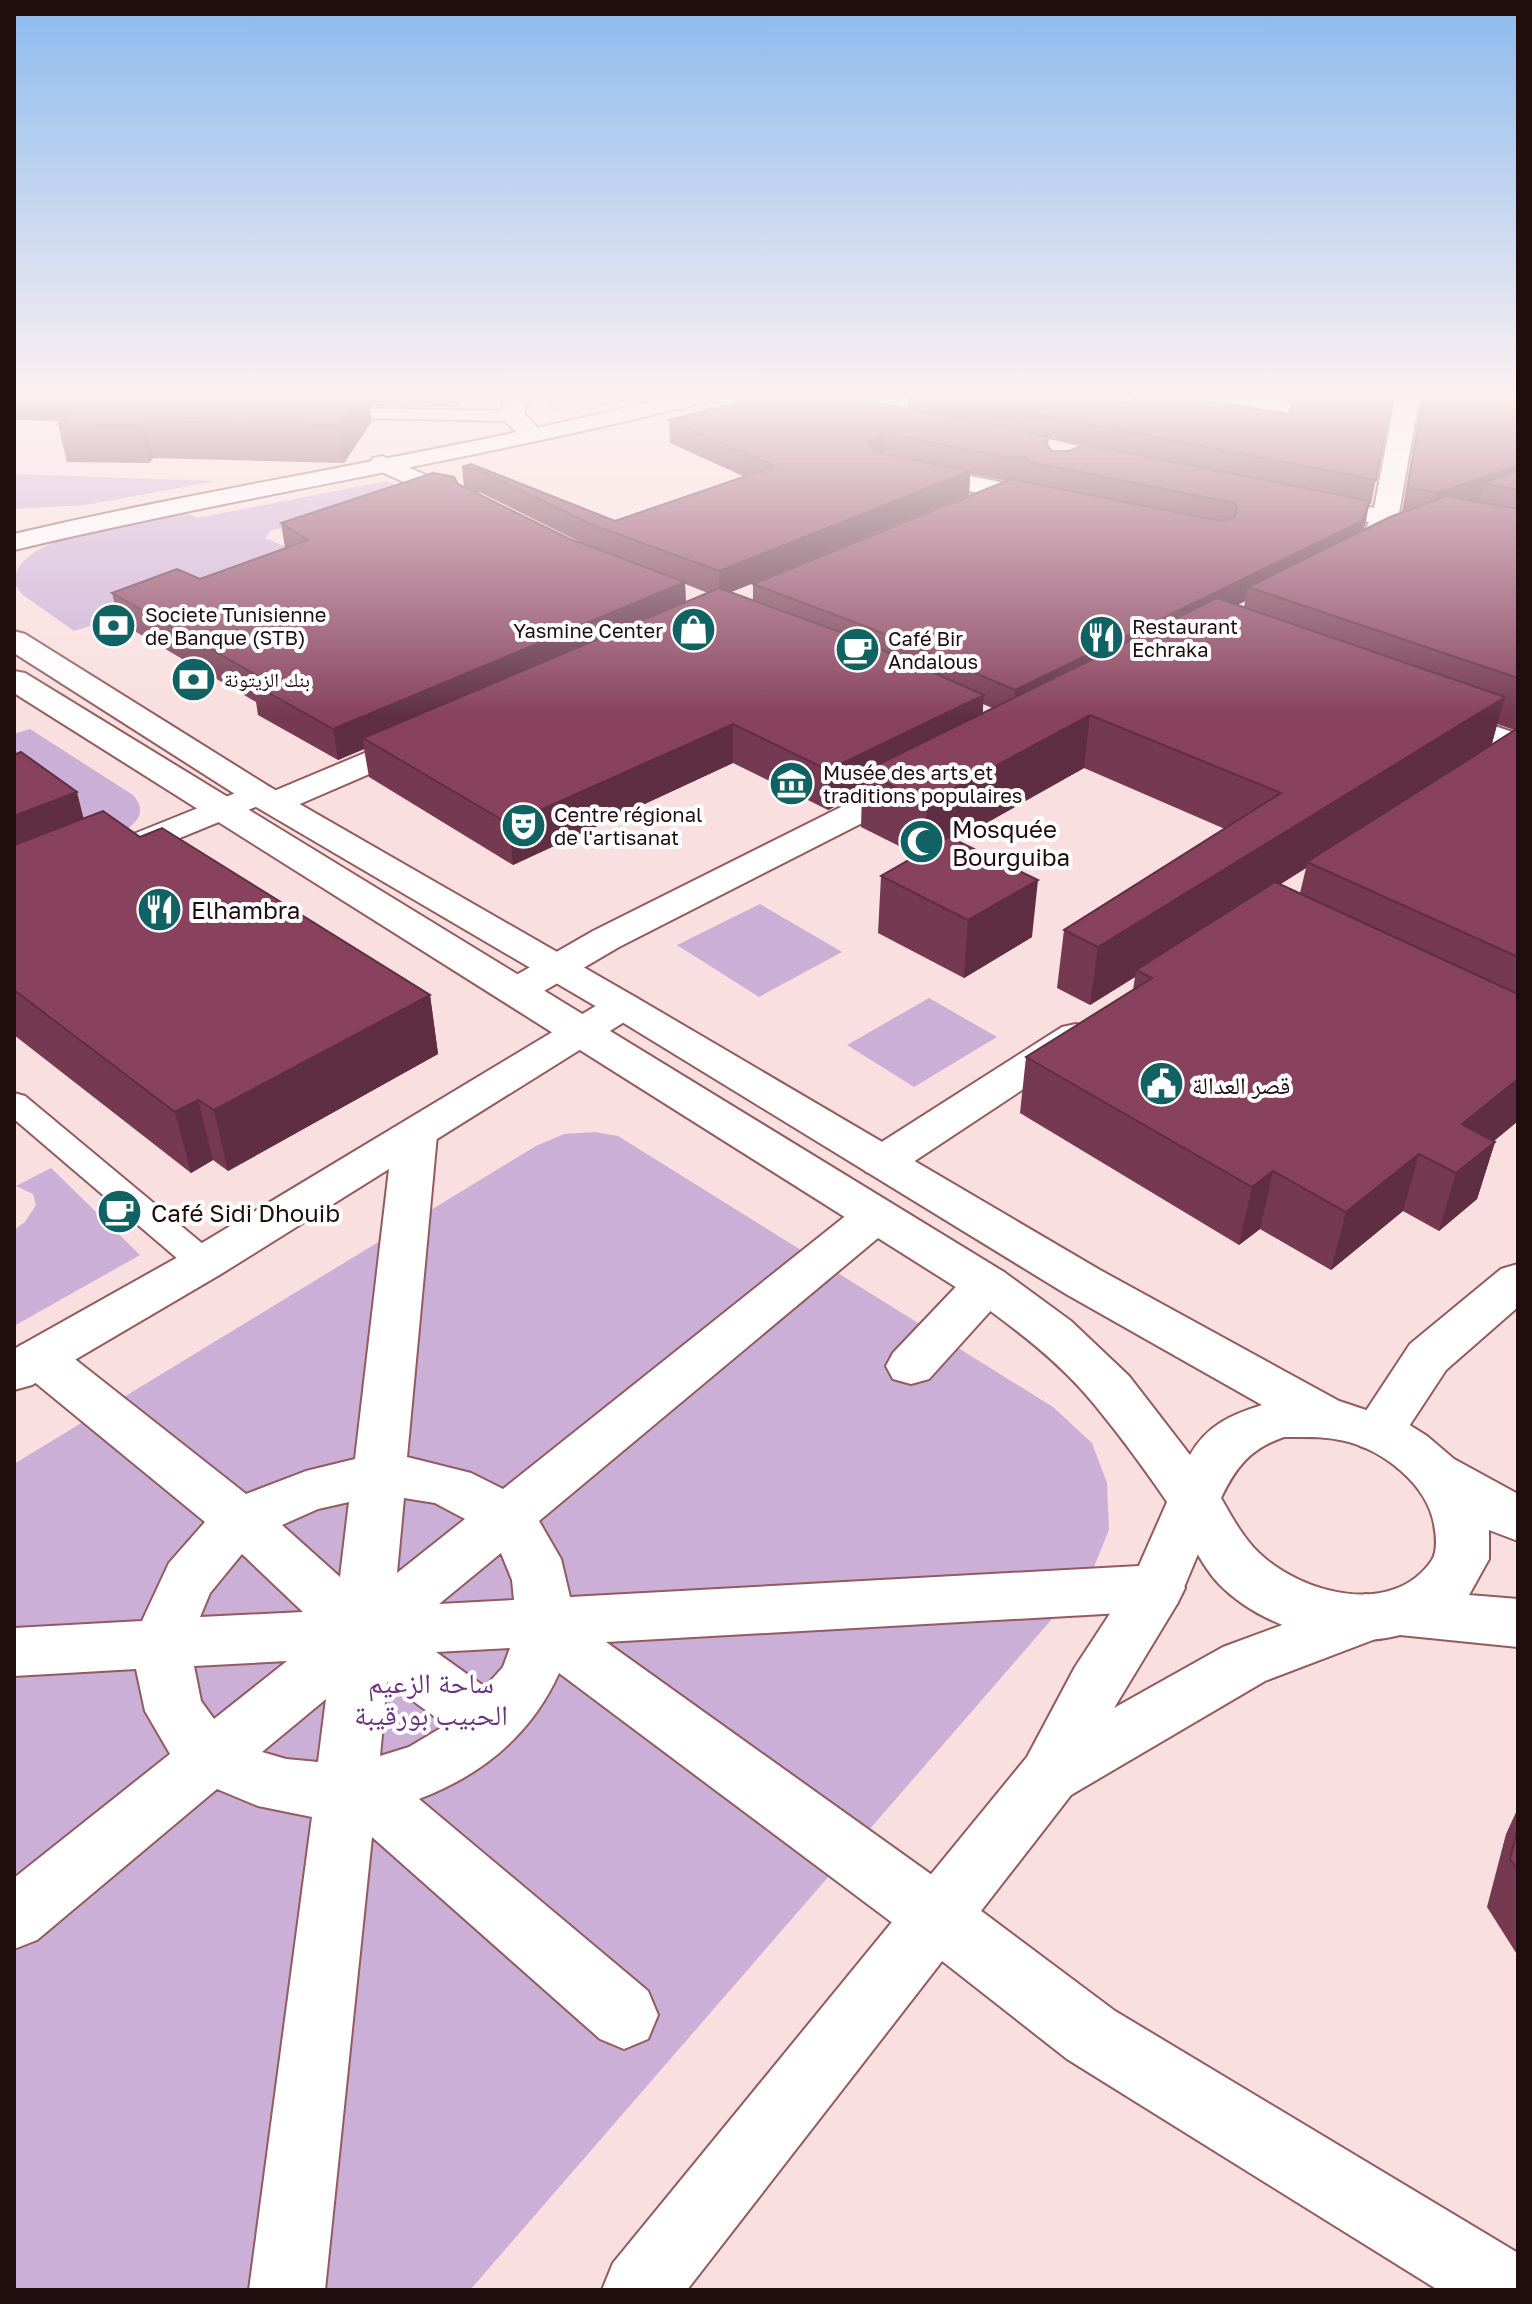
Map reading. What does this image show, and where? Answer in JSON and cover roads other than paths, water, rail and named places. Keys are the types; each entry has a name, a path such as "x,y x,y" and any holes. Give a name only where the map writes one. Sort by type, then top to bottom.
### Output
{"street":[{"path":"14,542 192,502"},
{"path":"967,509 985,502"},
{"path":"1060,502 1070,504"},
{"path":"1306,502 1518,546"},
{"path":"1388,502 1385,517 1362,556 1481,510"},
{"path":"14,523 136,513"},
{"path":"14,640 518,990 874,1217 987,1284 1054,1333 1111,1389 1194,1499 1221,1549 1242,1571 1268,1591 1321,1612 1518,1623"},
{"path":"14,680 251,802 556,968 1083,1282 1327,1418 1378,1432 1410,1450 1437,1474 1518,1520"},
{"path":"1415,708 1518,747"},
{"path":"14,895 448,728"},
{"path":"1480,775 1518,747"},
{"path":"518,990 943,769"},
{"path":"490,1723 362,1632 244,1523 27,1365 204,1263 623,1006"},
{"path":"882,1162 1108,1016"},
{"path":"287,2290 353,1788 362,1632 415,1135"},
{"path":"14,1918 874,1217"},
{"path":"1378,1432 1428,1357 1518,1281"},
{"path":"911,1366 987,1284"},
{"path":"640,2290 1049,1776 1096,1685 1157,1588 1194,1499 1218,1451 1246,1429 1284,1418 1327,1418"},
{"path":"1049,1776 1244,1664 1435,1595 1457,1570 1465,1539 1457,1505 1437,1474"},
{"path":"379,1477 429,1481 481,1500 521,1533 542,1578 544,1626 524,1685 481,1734 422,1771 353,1788 287,1789 230,1770 189,1735 166,1690 163,1644 180,1591 214,1547 260,1512 313,1487 379,1477"},
{"path":"14,1652 362,1632 544,1626 1157,1588"},
{"path":"544,1626 1091,2035 1508,2290"},
{"path":"353,1788 624,2015"}],"lane":[{"path":"14,1103 204,1263"}],"place":[{"name":"Societe Tunisienne de Banque (STB)","path":"114,626"},
{"name":"Yasmine Center","path":"694,630"},
{"name":"Restaurant Echraka","path":"1101,637"},
{"name":"Café Bir Andalous","path":"857,650"},
{"name":"بنك الزيتونة","path":"193,679"},
{"name":"Musée des arts et traditions populaires","path":"792,784"},
{"name":"Centre régional de l'artisanat","path":"523,825"},
{"name":"Mosquée Bourguiba","path":"921,842"},
{"name":"Elhambra","path":"160,909"},
{"name":"قصر العدالة","path":"1161,1084"},
{"name":"Café Sidi Dhouib","path":"120,1212"}],"park label":[{"name":"ساحة الزعيم الحبيب بورقيبة","path":"431,1698"}]}
